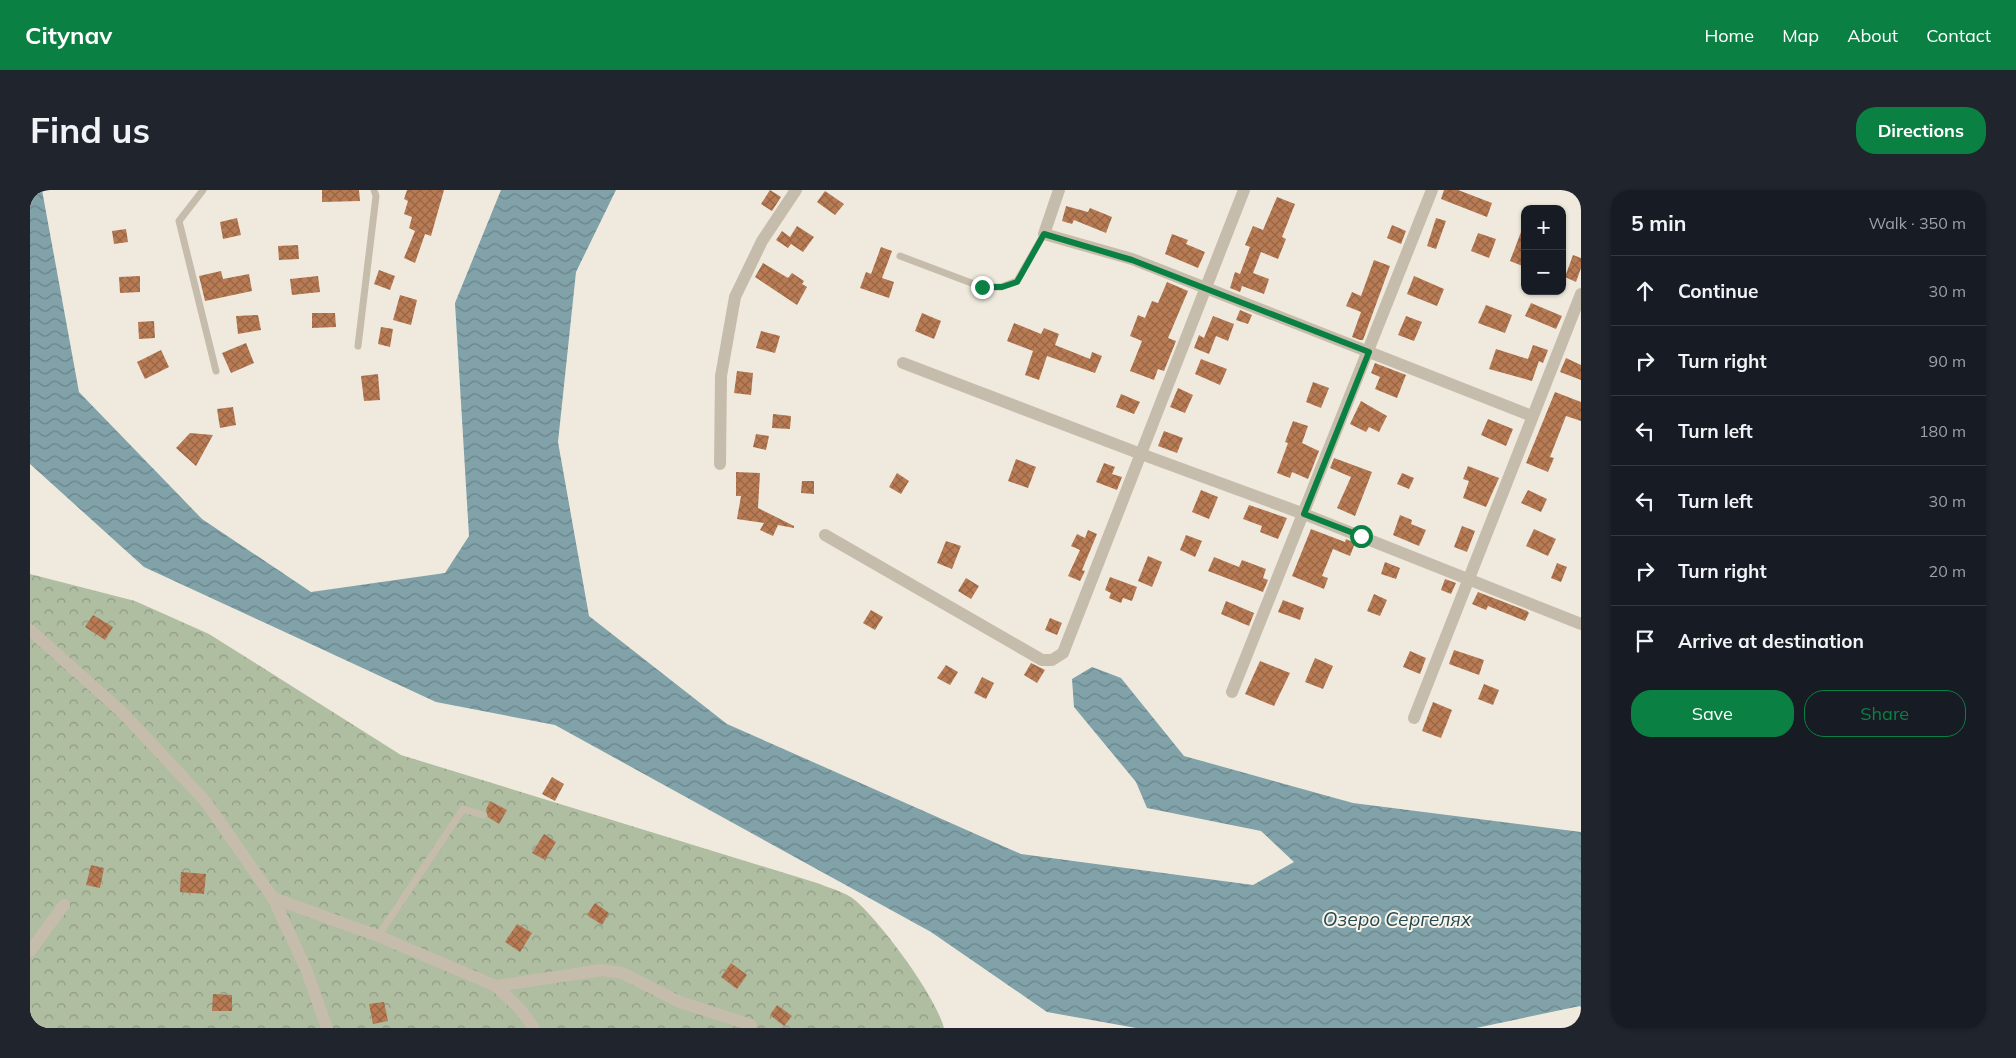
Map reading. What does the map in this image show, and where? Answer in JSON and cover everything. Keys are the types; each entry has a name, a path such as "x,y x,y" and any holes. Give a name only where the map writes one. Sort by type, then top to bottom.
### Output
{"street":[{"path":"720,464 721,376 735,297 762,242 796,190"},
{"path":"1059,190 1044,234 1132,260 1532,416"},
{"path":"826,535 1042,660 1052,660 1063,653 1244,190"},
{"path":"1232,692 1432,190"},
{"path":"1414,718 1581,294"},
{"path":"903,362 1141,454 1304,514 1581,624"},
{"path":"30,630 123,713 206,802 273,898 306,969 328,1028"},
{"path":"273,898 378,936 496,986 520,1009 534,1028"},
{"path":"30,951 64,905"},
{"path":"496,986 602,970 622,972 680,1002 751,1025"}],"lane":[{"path":"203,190 179,221 216,371"},
{"path":"358,346 376,196 374,190"},
{"path":"900,256 982,287 1002,287 1017,282 1044,234"},
{"path":"378,936 463,809 483,815"}],"green space":[{"path":"30,574 135,601 209,634 401,755 837,890 856,901 893,943 930,997 944,1028 30,1028"}],"water":[{"name":"Озеро Сергелях","path":"30,190 42,190 79,392 202,519 311,592 445,573 469,536 455,303 501,190 616,190 576,272 558,442 589,616 727,724 1021,854 1253,885 1294,862 1261,831 1147,808 1136,782 1074,707 1072,679 1092,667 1121,678 1184,756 1353,803 1581,832 1581,1008 1580,1006 1476,1028 1136,1028 1047,1012 931,932 555,725 436,702 144,567 30,464"}],"building":[{"path":"322,190 359,190 360,201 322,202"},
{"path":"407,190 444,190 431,236 425,234 415,263 404,258 415,231 409,228 412,217 404,214 408,201 404,199"},
{"path":"770,190 781,197 772,211 761,204"},
{"path":"1444,190 1458,190 1492,203 1487,217 1441,199"},
{"path":"825,191 844,204 835,215 817,202"},
{"path":"1277,197 1295,204 1282,237 1286,239 1278,259 1261,252 1253,273 1269,279 1264,294 1242,286 1240,292 1230,288 1235,272 1240,274 1250,247 1245,245 1253,226 1263,230"},
{"path":"1066,206 1088,212 1090,208 1112,217 1106,233 1074,220 1072,224 1062,221"},
{"path":"237,218 241,235 223,239 220,222"},
{"path":"1436,218 1446,221 1436,249 1427,246"},
{"path":"1392,225 1406,231 1401,244 1387,238"},
{"path":"797,226 814,237 803,252 791,244 788,248 776,240 782,231 790,237"},
{"path":"126,229 128,242 114,244 112,231"},
{"path":"1521,232 1521,265 1510,261"},
{"path":"1478,233 1496,239 1489,258 1471,251"},
{"path":"1172,234 1188,240 1186,244 1205,252 1198,268 1165,254"},
{"path":"298,245 299,259 279,260 278,246"},
{"path":"881,247 892,251 882,278 894,282 889,298 860,288 866,272 871,274"},
{"path":"1573,255 1581,258 1581,268 1576,282 1566,277"},
{"path":"1374,260 1390,266 1363,340 1360,340 1352,337 1361,312 1346,306 1352,292 1361,296"},
{"path":"763,263 788,278 792,273 804,281 802,284 807,287 797,305 755,277"},
{"path":"379,270 395,276 390,290 374,284"},
{"path":"221,271 223,279 249,274 252,291 205,301 199,276"},
{"path":"140,276 140,292 120,293 119,277"},
{"path":"318,276 320,292 292,295 290,279"},
{"path":"1414,276 1444,289 1437,306 1407,294"},
{"path":"1167,282 1188,291 1168,338 1176,341 1164,371 1158,369 1154,380 1130,371 1142,341 1130,336 1138,315 1145,318 1152,301 1158,303"},
{"path":"400,295 417,300 411,325 393,320"},
{"path":"1531,303 1562,316 1556,329 1525,316"},
{"path":"1486,305 1512,315 1505,333 1478,323"},
{"path":"1240,310 1252,315 1248,324 1236,320"},
{"path":"312,313 335,313 336,327 312,328"},
{"path":"922,313 941,321 934,339 915,331"},
{"path":"258,315 261,330 238,334 236,316"},
{"path":"1213,316 1234,324 1228,341 1216,336 1209,354 1194,348 1199,335 1204,338"},
{"path":"1406,316 1422,322 1414,341 1398,335"},
{"path":"154,321 155,338 139,339 138,322"},
{"path":"1014,323 1041,334 1044,328 1059,334 1055,345 1090,359 1092,352 1102,356 1095,373 1047,356 1039,380 1025,375 1033,351 1007,341"},
{"path":"381,327 393,329 390,347 378,344"},
{"path":"761,331 780,336 775,353 756,348"},
{"path":"246,343 254,363 231,373 222,353"},
{"path":"1533,345 1548,350 1543,363 1539,361 1532,381 1489,369 1496,349 1528,359"},
{"path":"161,350 169,367 145,379 137,362"},
{"path":"1566,358 1581,365 1581,380 1560,372"},
{"path":"1201,359 1227,369 1220,385 1195,374"},
{"path":"1375,363 1406,375 1397,398 1375,389 1380,377 1371,373"},
{"path":"737,371 753,373 751,395 734,393"},
{"path":"378,374 380,400 364,401 361,376"},
{"path":"1313,382 1329,388 1321,408 1306,402"},
{"path":"1178,388 1193,395 1185,413 1170,407"},
{"path":"1555,392 1581,402 1581,421 1566,416 1550,457 1554,458 1548,472 1526,463"},
{"path":"1121,394 1140,402 1134,414 1116,407"},
{"path":"1361,401 1387,416 1379,432 1369,427 1366,432 1350,424"},
{"path":"233,407 236,425 220,428 217,409"},
{"path":"773,414 791,416 790,429 772,428"},
{"path":"1488,419 1513,429 1506,446 1481,435"},
{"path":"1293,421 1308,426 1302,443 1319,451 1308,479 1292,472 1290,478 1277,473 1288,443 1285,442"},
{"path":"1164,431 1183,438 1177,453 1158,446"},
{"path":"190,433 213,435 196,466 176,448"},
{"path":"756,434 769,436 766,450 753,447"},
{"path":"1334,458 1372,472 1355,516 1337,508 1351,477 1330,468"},
{"path":"1016,459 1036,467 1028,488 1008,481"},
{"path":"1104,463 1115,467 1112,474 1122,477 1117,490 1096,482"},
{"path":"1468,466 1499,478 1486,507 1463,498 1469,481 1463,479"},
{"path":"736,472 760,473 758,508 794,526 794,528 778,525 773,536 760,530 764,523 737,519 741,496 736,496"},
{"path":"897,473 909,481 901,494 889,487"},
{"path":"1402,473 1414,478 1409,489 1397,484"},
{"path":"802,481 814,481 814,494 801,493"},
{"path":"1201,490 1218,497 1209,519 1192,512"},
{"path":"1528,490 1547,499 1541,512 1521,503"},
{"path":"1249,505 1287,518 1278,539 1260,532 1262,526 1243,519"},
{"path":"1400,515 1412,520 1411,524 1426,530 1419,546 1393,535"},
{"path":"1462,526 1475,531 1467,552 1454,547"},
{"path":"1311,529 1345,542 1346,539 1355,543 1350,556 1333,549 1322,576 1328,578 1324,589 1292,576"},
{"path":"1534,529 1556,539 1548,556 1526,546"},
{"path":"1088,530 1097,534 1082,570 1085,571 1080,581 1068,576 1080,550 1071,546 1077,534 1085,538"},
{"path":"1186,535 1202,541 1195,557 1180,550"},
{"path":"946,541 961,546 952,569 937,563"},
{"path":"1148,556 1162,562 1152,587 1138,581"},
{"path":"1214,557 1239,567 1242,560 1266,569 1263,578 1268,580 1263,592 1208,571"},
{"path":"1385,562 1400,568 1396,579 1381,574"},
{"path":"1557,563 1567,567 1561,582 1551,578"},
{"path":"1110,577 1137,587 1132,601 1123,598 1121,603 1109,598 1111,593 1105,590"},
{"path":"966,578 979,586 971,599 958,591"},
{"path":"1445,579 1456,583 1451,594 1441,590"},
{"path":"1478,592 1527,611 1529,613 1525,621 1488,606 1486,610 1472,604"},
{"path":"1374,594 1387,600 1380,616 1367,611"},
{"path":"1283,600 1304,608 1300,620 1278,612"},
{"path":"1226,601 1254,613 1249,626 1221,614"},
{"path":"871,610 883,617 875,630 863,623"},
{"path":"93,615 113,627 105,640 85,627"},
{"path":"1050,618 1062,623 1057,635 1045,630"},
{"path":"1454,650 1484,660 1479,675 1449,664"},
{"path":"1410,651 1426,658 1420,674 1403,667"},
{"path":"1315,658 1333,666 1323,689 1305,682"},
{"path":"1260,661 1290,673 1274,706 1245,694"},
{"path":"1031,663 1045,670 1037,683 1024,675"},
{"path":"946,665 958,672 950,685 937,678"},
{"path":"982,677 994,683 986,699 974,693"},
{"path":"1484,684 1499,690 1493,705 1478,699"},
{"path":"1433,702 1452,710 1441,738 1422,731"},
{"path":"552,777 564,784 555,801 542,794"},
{"path":"490,801 507,810 499,824 488,817 486,810"},
{"path":"544,834 556,842 545,860 532,853"},
{"path":"91,865 104,868 100,888 86,885"},
{"path":"181,872 206,874 204,894 180,892"},
{"path":"595,903 609,913 602,925 587,915"},
{"path":"517,924 532,933 520,952 505,942"},
{"path":"731,963 747,975 737,989 721,977"},
{"path":"213,994 232,995 232,1011 212,1011"},
{"path":"384,1002 388,1021 373,1024 369,1004"},
{"path":"777,1005 792,1016 784,1026 770,1015"}],"route":[{"path":"982,287 1002,287 1017,282 1044,234 1132,260 1369,352 1304,514 1361,536"}]}
